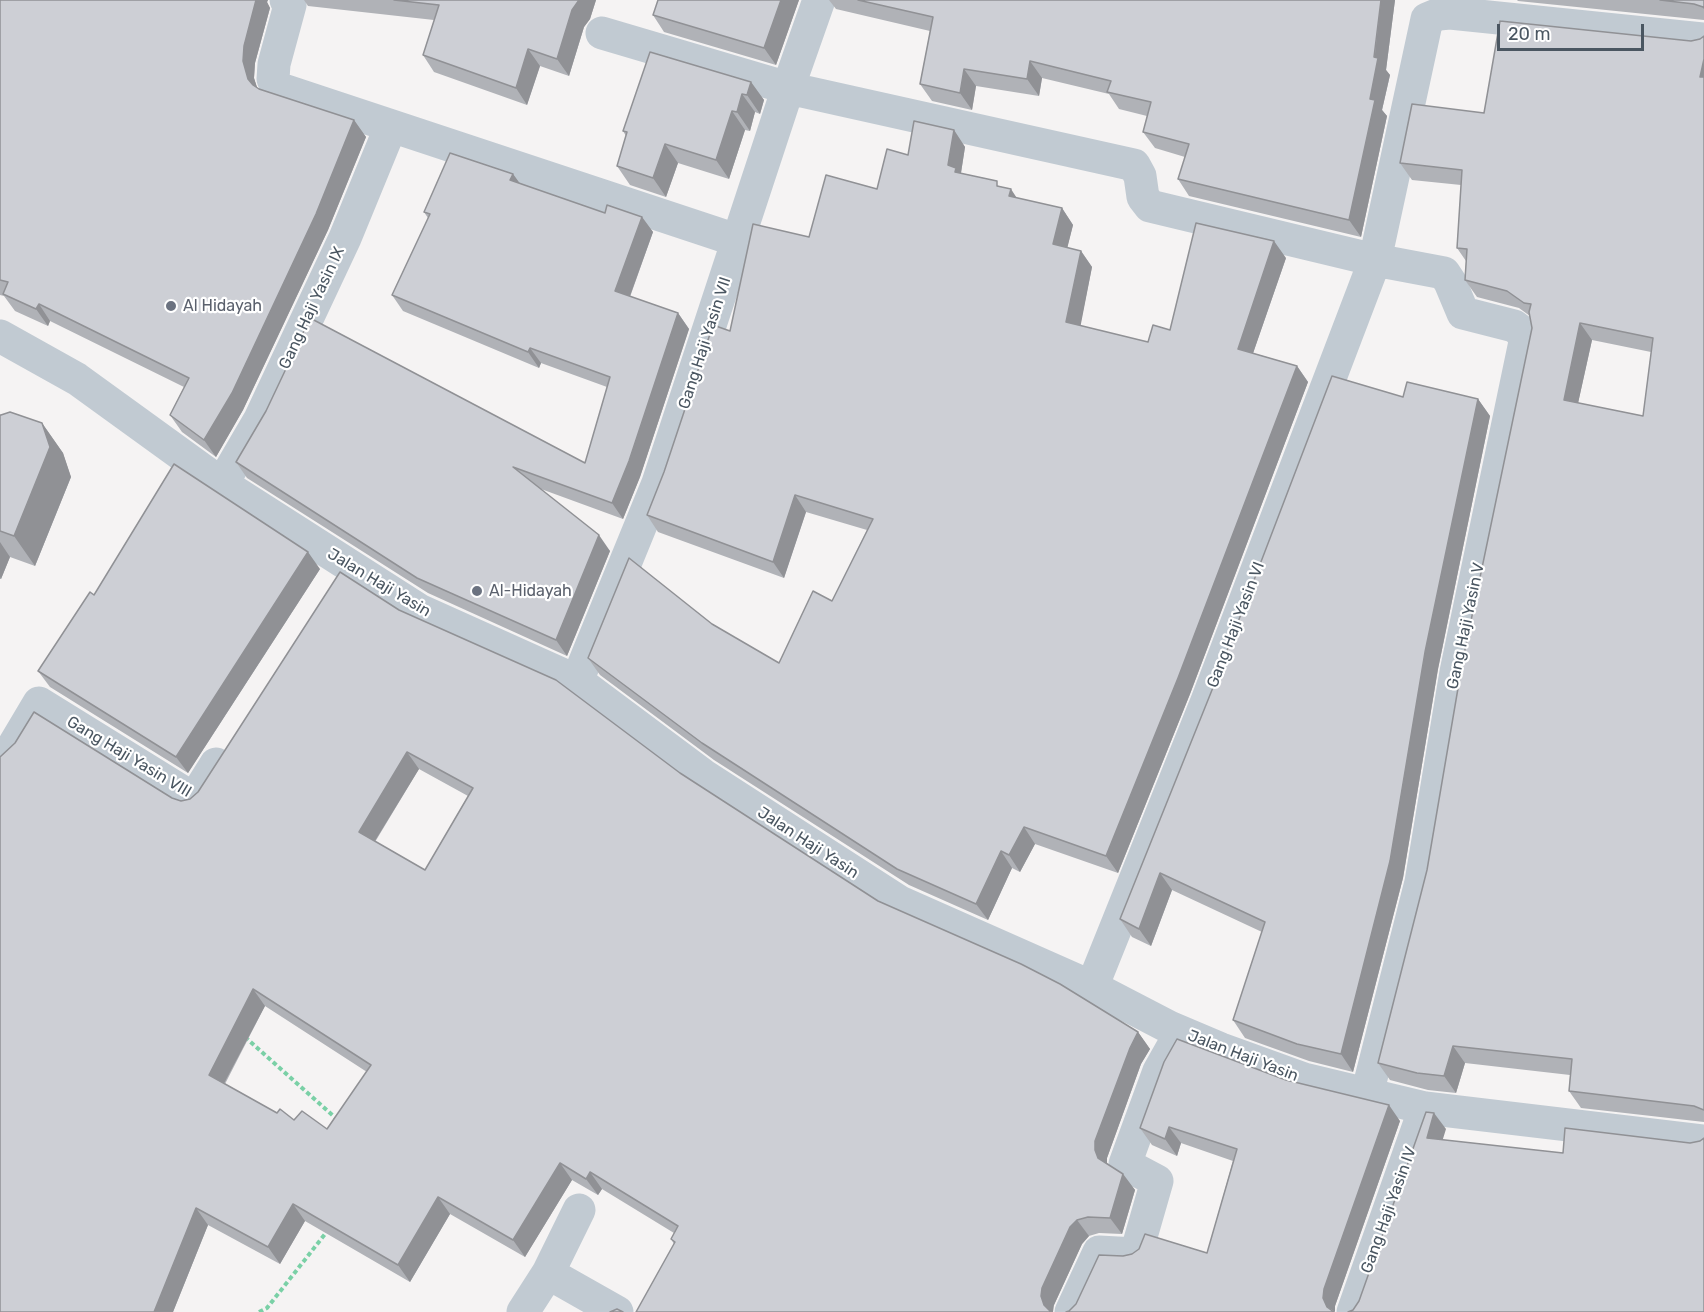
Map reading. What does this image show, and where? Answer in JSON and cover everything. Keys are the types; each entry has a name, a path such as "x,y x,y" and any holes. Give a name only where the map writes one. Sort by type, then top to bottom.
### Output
{"street":[{"path":"286,0 290,5 274,63 273,79 277,88 738,242"},
{"name":"Gang Haji Yasin VII","path":"577,681 658,483 819,0"},
{"name":"Gang Haji Yasin VI","path":"1092,987 1207,701 1375,260 1427,19 1439,14 1450,13 1704,39"},
{"path":"603,33 788,88 1134,165 1140,176 1143,197 1150,206 1375,260"},
{"name":"Gang Haji Yasin IX","path":"222,484 270,398 345,238 391,126"},
{"name":"Gang Haji Yasin V","path":"1366,1094 1421,882 1456,672 1525,342 1522,332 1514,326 1463,313 1444,273 1375,260"},
{"name":"Jalan Haji Yasin","path":"0,336 77,379 222,484 339,573 577,681 703,775 900,902 1092,987 1181,1032 1305,1079 1425,1108 1704,1141"},
{"name":"Gang Haji Yasin VIII","path":"0,760 11,750 39,703 194,799 232,740"},
{"path":"1071,1312 1099,1252 1136,1254 1157,1181 1125,1164 1159,1071 1181,1032"},
{"name":"Gang Haji Yasin IV","path":"1353,1312 1425,1108"},
{"path":"523,1312 548,1273 579,1210"},
{"path":"548,1273 617,1312"}],"path":[{"path":"242,1035 340,1122"},
{"path":"259,1312 267,1308 331,1227"}],"building":[{"path":"0,0 256,0 244,46 243,61 248,79 259,89 354,120 316,214 232,393 204,440 170,415 189,378 39,304 36,309 3,294 8,282 0,280"},
{"path":"394,0 579,0 572,10 557,59 528,49 516,88 423,55 439,5"},
{"path":"658,0 781,0 764,48 653,15"},
{"path":"858,0 1381,0 1374,57 1378,58 1370,99 1375,100 1349,220 1178,179 1189,144 1143,132 1151,102 1107,92 1111,81 1030,61 1027,79 964,69 960,93 920,84 933,17"},
{"path":"1660,0 1704,0 1704,8 1694,4"},
{"path":"1500,21 1691,41 1704,36 1704,59 1700,77 1704,77 1704,1110 1694,1106 1569,1091 1572,1059 1453,1046 1444,1076 1417,1073 1378,1063 1427,870 1463,659 1532,328 1529,312 1531,304 1524,303 1507,291 1465,280 1467,249 1457,248 1462,170 1400,163 1412,104 1484,113","holes":["1580,323 1653,338 1643,416 1564,400"]},
{"path":"650,52 751,82 747,95 742,94 737,112 732,111 716,160 665,144 653,178 617,166 627,132 623,131"},
{"path":"914,121 954,130 948,165 956,168 955,172 997,181 997,186 1011,189 1009,196 1062,208 1053,244 1081,251 1066,322 1148,342 1153,325 1170,330 1196,223 1274,241 1238,349 1297,366 1178,678 1106,856 1024,827 1009,855 1001,851 976,904 897,869 702,743 588,658 629,558 712,624 779,663 813,591 832,601 873,519 795,495 773,562 647,515 664,472 713,325 730,331 753,224 809,237 826,175 877,189 887,149 908,155"},
{"path":"450,153 513,174 510,180 605,213 607,205 642,217 615,291 678,313 629,461 612,503 513,467 599,535 556,640 417,578 236,462 266,411 310,318 585,463 610,377 530,348 528,352 392,295 430,214 424,212"},
{"path":"1332,376 1403,397 1407,382 1478,399 1425,652 1390,861 1341,1054 1297,1044 1233,1020 1265,922 1160,873 1139,929 1120,919 1212,690"},
{"path":"10,412 42,423 50,447 14,536 0,531 0,415"},
{"path":"174,464 308,552 176,757 38,671 90,592 94,595"},
{"path":"340,572 399,610 556,680 680,773 878,901 1021,964 1060,984 1138,1032 1095,1141 1098,1158 1123,1174 1110,1218 1088,1217 1077,1220 1070,1227 1042,1288 1041,1296 1044,1305 1051,1312 636,1312 675,1242 671,1239 678,1226 590,1172 586,1179 560,1163 513,1240 438,1197 398,1265 293,1204 268,1247 196,1208 154,1312 0,1312 0,757 15,743 34,712 172,798 181,801 190,799 198,792","holes":["407,752 473,788 425,870 359,832","253,989 371,1065 327,1129 302,1111 294,1120 280,1109 277,1113 209,1075"]},
{"path":"1177,1039 1286,1080 1389,1105 1324,1289 1323,1298 1327,1307 1334,1312 1066,1312 1076,1304 1099,1255 1132,1254 1139,1249 1145,1234 1207,1253 1237,1149 1169,1127 1165,1139 1140,1128 1164,1062"},
{"path":"1426,1112 1434,1113 1427,1138 1563,1153 1565,1128 1690,1143 1704,1138 1704,1312 1348,1312 1353,1310 1359,1301"}],"place":[{"name":"Al Hidayah","path":"171,306"},
{"name":"Al-Hidayah","path":"477,591"}]}
